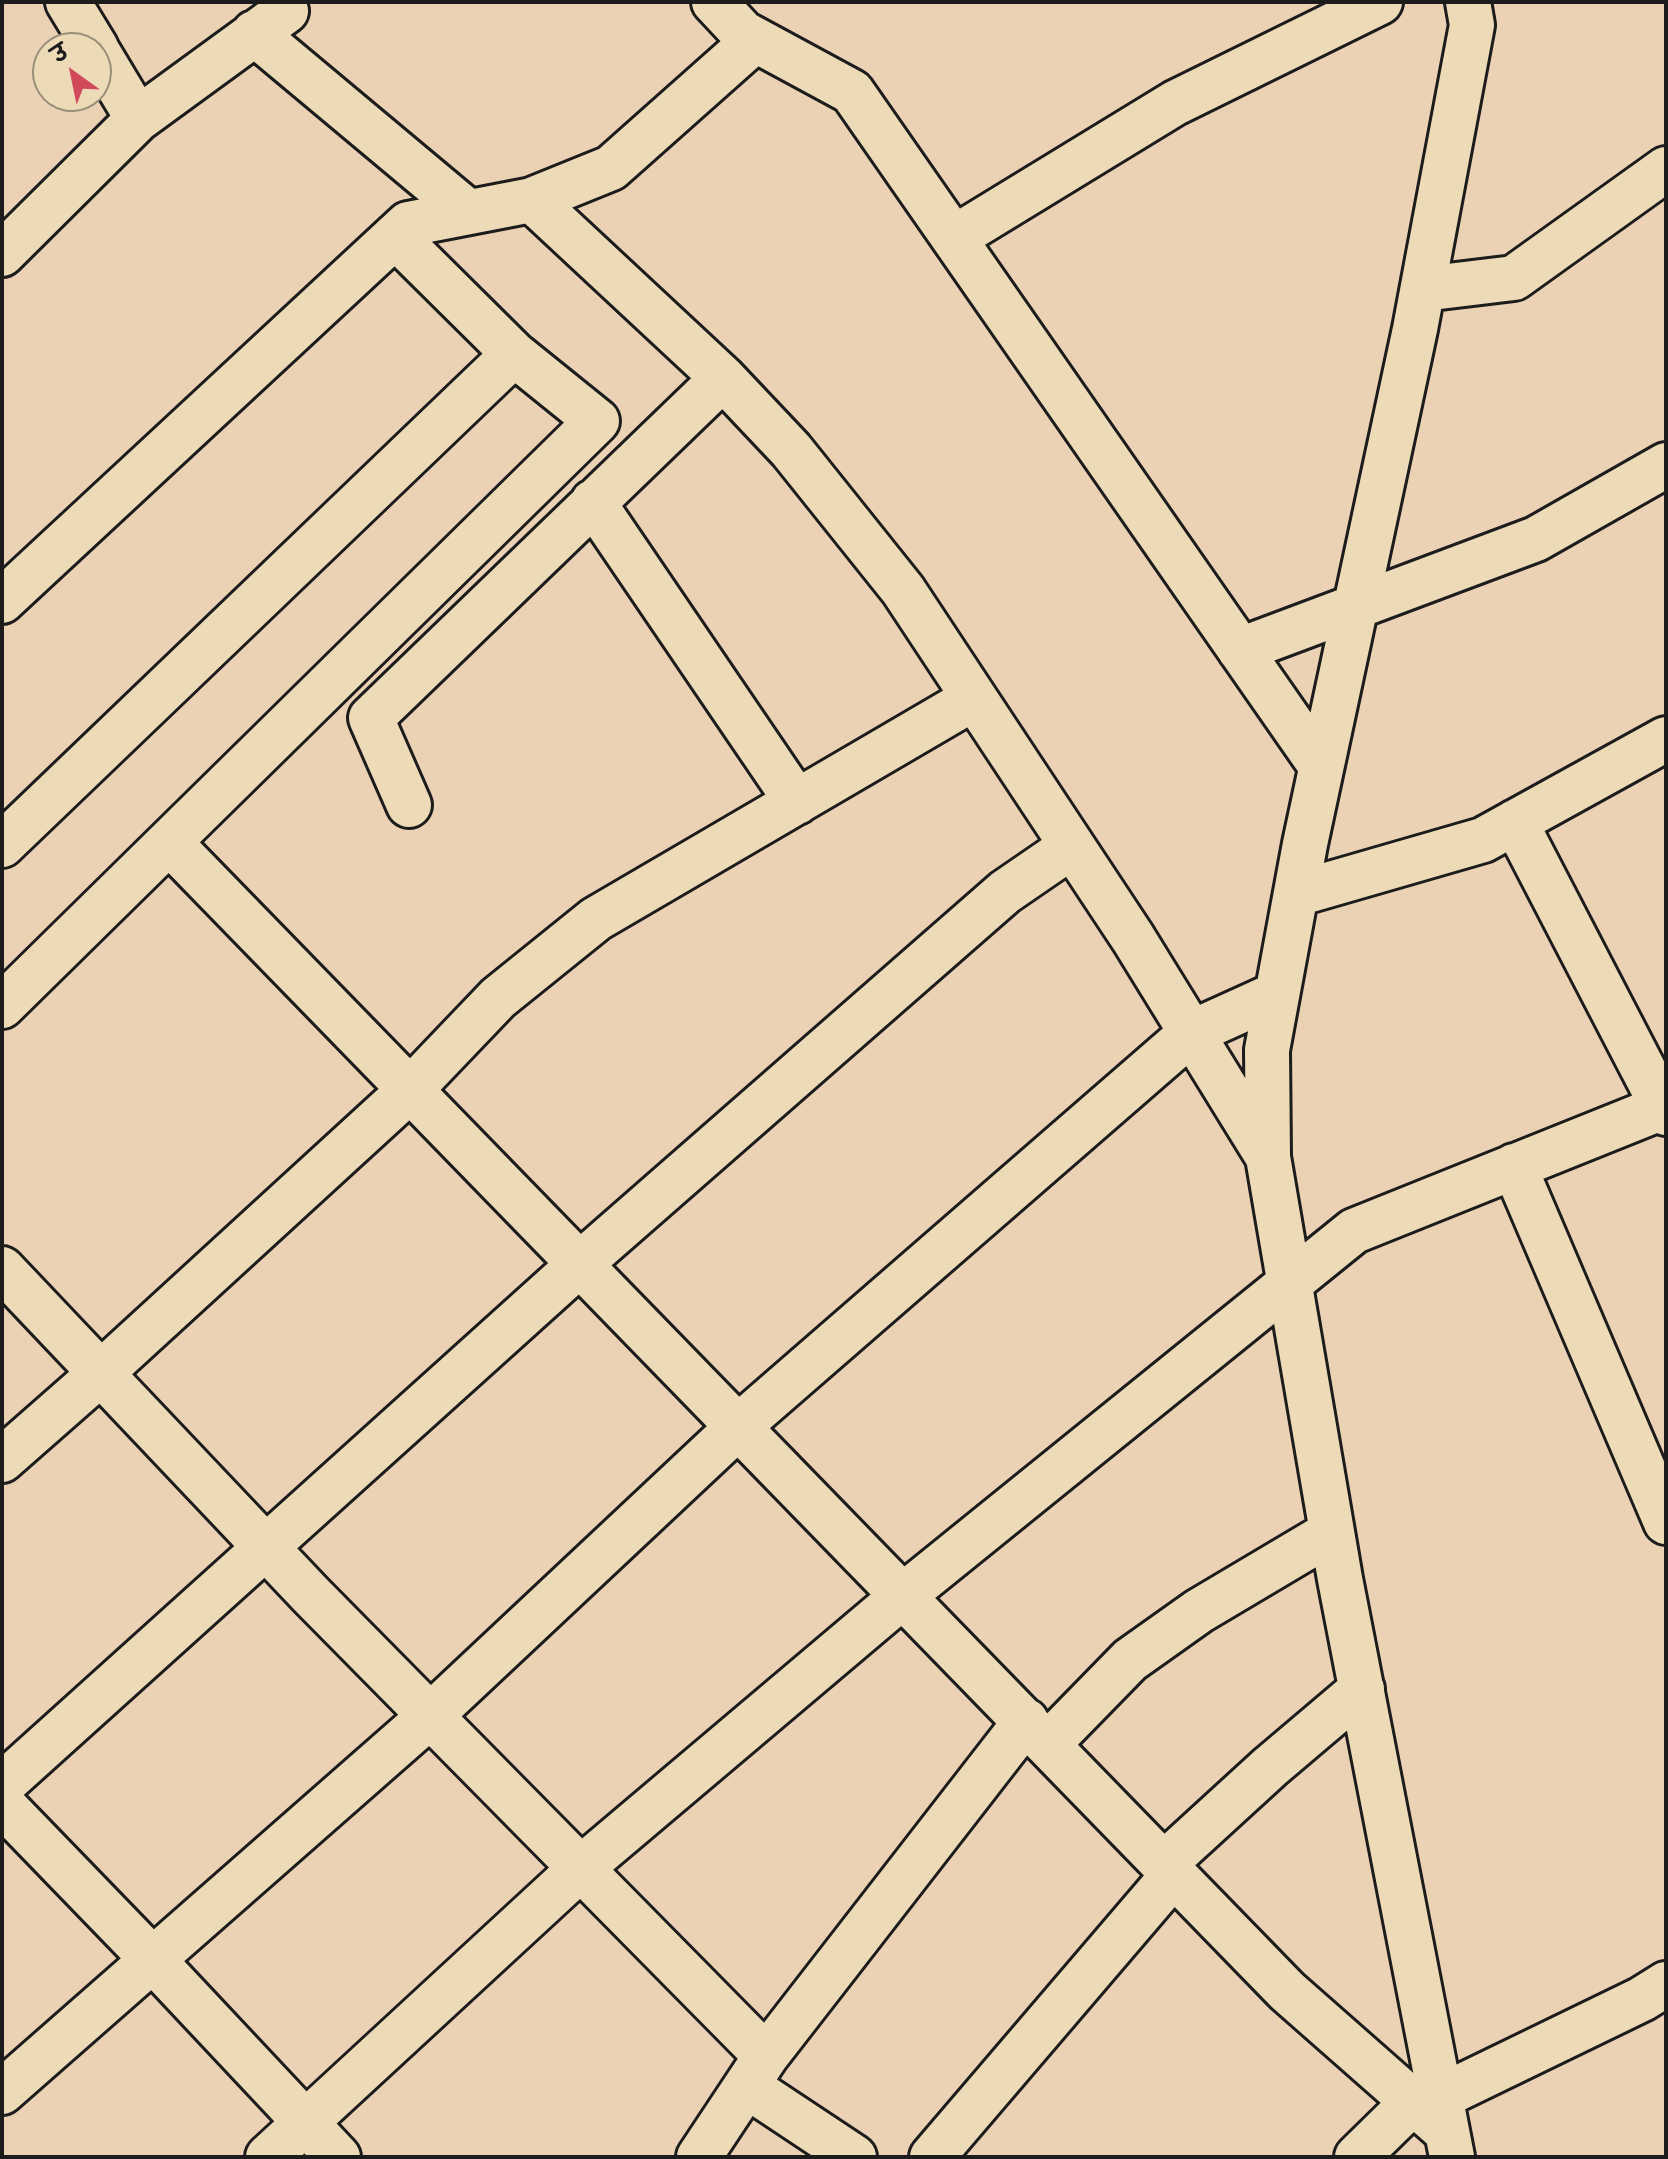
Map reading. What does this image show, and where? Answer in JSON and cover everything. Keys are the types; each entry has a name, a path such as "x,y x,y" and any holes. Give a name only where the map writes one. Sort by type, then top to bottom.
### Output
{"street":[{"path":"68,2 86,32"},
{"path":"714,2 743,33 852,92 1321,766"},
{"path":"954,238 1175,103 1380,2"},
{"path":"1438,2122 1268,1157 1267,1050 1321,766 1423,289 1472,25 1468,2"},
{"path":"2,254 138,119 270,22 468,212"},
{"path":"2,601 408,224 532,200 611,168 755,40"},
{"path":"112,75 138,119"},
{"path":"1423,289 1514,278 1666,169"},
{"path":"532,200 723,378 791,450 903,590 1072,846 1268,1157"},
{"path":"2,1006 597,421 514,354 395,236"},
{"path":"2,845 514,354"},
{"path":"409,805 371,718 723,378"},
{"path":"1240,650 1536,539 1666,465"},
{"path":"593,502 797,802"},
{"path":"2,1460 411,1089 498,998 596,919 974,698"},
{"path":"1296,894 1483,840 1666,739"},
{"path":"268,2157 580,1869 904,1595 1354,1231 1664,1110 1515,822"},
{"path":"169,842 1287,1991 1438,2122"},
{"path":"2,1785 581,1263 1005,892 1072,846"},
{"path":"2,2092 430,1716 739,1426 1191,1033 1277,994"},
{"path":"1514,1166 1666,1522"},
{"path":"2,1269 265,1546 580,1869 756,2071 854,2157"},
{"path":"699,2157 756,2071 1037,1732 1199,1611 1332,1532"},
{"path":"932,2157 1169,1869 1270,1767 1362,1689"},
{"path":"2,1804 338,2157"},
{"path":"1357,2157 1438,2122 1666,1984"}]}
